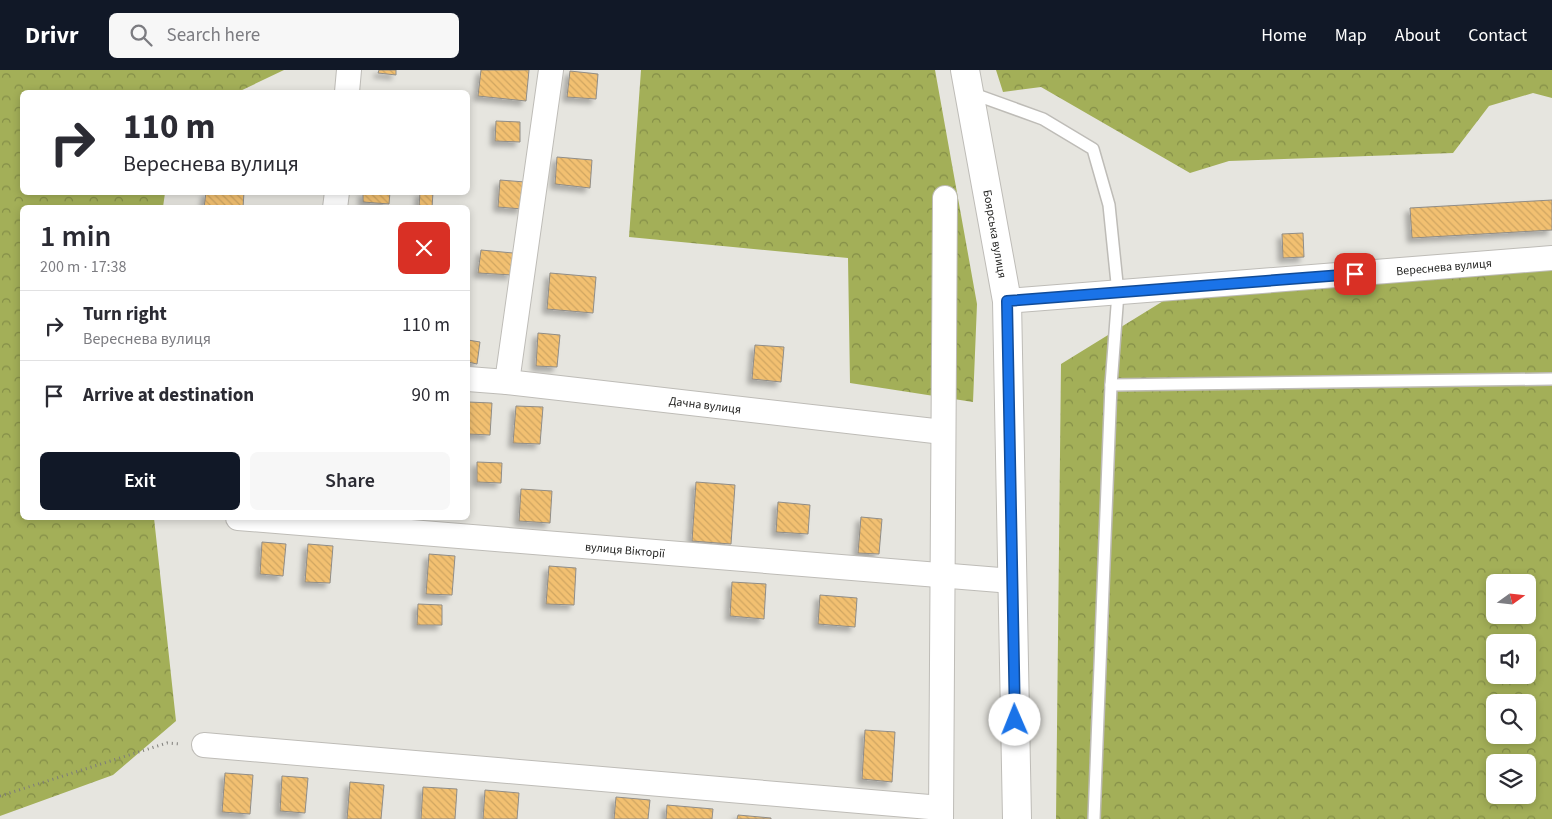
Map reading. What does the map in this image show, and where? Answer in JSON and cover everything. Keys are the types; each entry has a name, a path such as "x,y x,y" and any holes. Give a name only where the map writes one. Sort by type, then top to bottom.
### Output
{"street":[{"path":"347,90 349,70"},
{"path":"507,382 551,70"},
{"name":"Боярська вулиця","path":"967,81 1007,301 1017,819"},
{"path":"204,745 941,814 944,198"},
{"name":"Вереснева вулиця","path":"1007,301 1552,258"},
{"name":"Дачна вулиця","path":"470,379 943,432"},
{"name":"вулиця Вікторії","path":"262,520 1012,581"}],"lane":[{"path":"967,81 1043,119 1093,149 1109,205 1118,293 1111,385 1094,819"},
{"path":"1111,385 1552,379"}],"path":[{"path":"0,796 167,743 204,745"}],"green space":[{"path":"0,70 284,70 242,90 20,90 20,195 165,195 163,205 20,205 20,520 154,520 176,721 113,775 0,816"},
{"path":"641,70 935,70 977,304 973,402 850,383 848,258 629,237"},
{"path":"996,70 1552,70 1552,98 1533,93 1489,106 1453,153 1229,161 1190,173 1041,87 1003,92"},
{"path":"1552,254 1552,819 1056,819 1061,364 1173,295"}],"building":[{"path":"379,70 396,70 396,75 378,73"},
{"path":"481,70 529,70 526,101 478,96"},
{"path":"570,71 598,74 596,99 567,97"},
{"path":"496,121 520,122 520,142 495,141"},
{"path":"557,157 592,160 590,188 555,184"},
{"path":"500,180 525,182 522,209 498,207"},
{"path":"206,195 244,195 243,205 204,205"},
{"path":"363,195 390,195 389,204 363,202"},
{"path":"420,195 433,195 432,205 419,205"},
{"path":"1552,200 1552,230 1412,238 1410,208"},
{"path":"1303,233 1304,257 1283,258 1282,234"},
{"path":"481,250 513,253 512,275 478,273"},
{"path":"550,273 596,277 593,313 547,309"},
{"path":"538,333 560,335 557,367 536,366"},
{"path":"470,340 480,342 477,364 470,362"},
{"path":"755,345 784,347 781,382 752,379"},
{"path":"470,402 492,403 490,435 470,434"},
{"path":"516,406 543,407 540,444 513,443"},
{"path":"477,462 502,463 501,483 477,482"},
{"path":"696,482 735,485 731,544 692,541"},
{"path":"521,489 552,491 550,523 519,521"},
{"path":"778,502 810,505 808,534 776,532"},
{"path":"861,517 882,519 879,554 858,553"},
{"path":"262,542 286,544 283,576 260,574"},
{"path":"308,544 333,546 330,583 305,582"},
{"path":"429,554 455,556 452,595 426,594"},
{"path":"549,566 576,568 574,605 546,604"},
{"path":"732,582 766,584 764,619 730,616"},
{"path":"820,595 857,598 855,627 818,624"},
{"path":"418,604 442,605 442,625 417,625"},
{"path":"865,730 895,732 892,782 862,779"},
{"path":"225,773 253,775 250,814 222,812"},
{"path":"282,776 308,778 305,813 280,811"},
{"path":"350,782 384,785 381,819 347,819"},
{"path":"423,787 457,789 455,819 421,819"},
{"path":"485,790 519,793 517,819 483,819"},
{"path":"616,797 650,800 648,819 614,819"},
{"path":"667,805 713,809 712,819 666,819"},
{"path":"738,815 771,818 771,819 737,819"}],"route":[{"path":"1015,720 1007,301 1355,274"}]}
